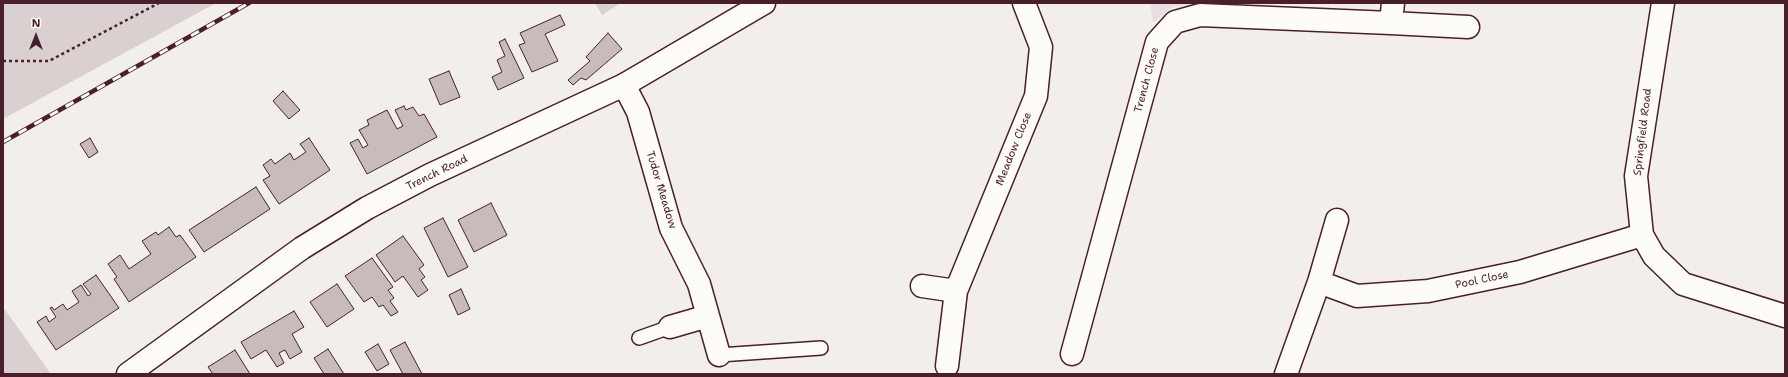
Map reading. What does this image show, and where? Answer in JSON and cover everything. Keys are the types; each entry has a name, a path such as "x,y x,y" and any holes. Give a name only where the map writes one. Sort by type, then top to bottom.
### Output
{"street":[{"name":"Trench Road","path":"128,374 302,248 367,208 430,175 624,85 764,3"},
{"name":"Meadow Close","path":"947,366 956,291 1036,96 1041,47 1024,3"},
{"name":"Springfield Road","path":"1663,3 1636,176 1642,235 1654,256 1683,284 1785,316"},
{"name":"Trench Close","path":"1072,354 1157,42 1174,22 1200,15 1392,13 1468,28"},
{"name":"Tudor Meadow","path":"624,85 638,112 672,228 699,284 719,355"},
{"path":"1286,374 1320,282 1337,220"},
{"name":"Pool Close","path":"1320,282 1357,296 1428,291 1520,272 1642,235"},
{"path":"922,286 956,291"},
{"path":"670,327 708,316"}],"lane":[{"path":"639,338 670,327"},
{"path":"719,355 821,348"}],"path":[{"path":"3,61 49,61 159,3"}],"shaded area":[{"path":"3,3 216,3 3,119"},
{"path":"595,3 621,3 602,15"},
{"path":"1150,3 1202,3 1173,7 1153,23"},
{"path":"3,307 51,374 3,374"}],"building":[{"path":"560,15 565,25 545,34 558,61 532,72 519,45 525,43 520,33"},
{"path":"608,33 622,49 586,80 581,78 573,85 568,80 590,61 586,57"},
{"path":"505,39 524,78 498,90 492,77 502,72 497,60 505,56 499,42"},
{"path":"449,71 460,97 440,105 429,79"},
{"path":"283,91 300,110 289,119 273,101"},
{"path":"404,106 406,110 413,107 419,116 424,114 437,137 367,174 350,143 358,139 363,148 368,145 359,130 369,125 367,120 387,110 397,129 403,126 395,110"},
{"path":"90,138 98,152 89,158 80,144"},
{"path":"309,138 330,170 279,204 263,180 270,176 263,165 271,159 275,164 290,153 294,160 306,152 300,144"},
{"path":"256,187 270,209 204,252 189,230"},
{"path":"491,203 507,235 474,252 458,220"},
{"path":"443,218 468,267 448,277 424,228"},
{"path":"169,227 176,237 180,235 196,257 129,302 114,279 117,277 108,264 120,255 129,269 151,254 142,241 156,232 158,235"},
{"path":"403,236 424,265 419,269 425,277 421,280 428,290 418,297 403,276 395,282 376,255"},
{"path":"372,258 393,287 388,290 394,298 390,301 398,312 391,316 383,305 379,307 372,297 364,302 345,276"},
{"path":"96,275 119,308 56,350 37,322 46,316 49,322 56,317 50,308 52,307 54,310 63,304 67,310 79,302 72,291 81,285 88,296 91,294 83,284"},
{"path":"337,284 354,309 327,327 310,302"},
{"path":"461,289 470,309 458,315 449,295"},
{"path":"294,311 304,327 292,334 302,352 290,359 285,350 279,353 284,363 277,367 266,350 251,359 241,342"},
{"path":"405,342 422,374 403,374 390,350"},
{"path":"378,344 389,364 377,371 365,352"},
{"path":"328,349 344,374 324,374 314,358"},
{"path":"235,350 250,374 213,374 208,367"}],"railway":[{"path":"3,142 249,3"}]}
